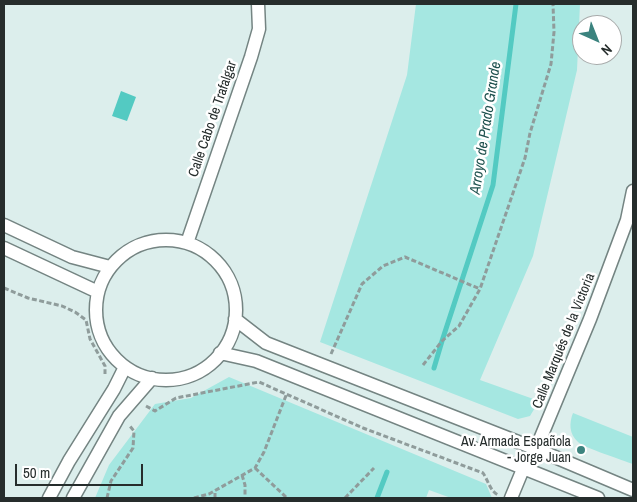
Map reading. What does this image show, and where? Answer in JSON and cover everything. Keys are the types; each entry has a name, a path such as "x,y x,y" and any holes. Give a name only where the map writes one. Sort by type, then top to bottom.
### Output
{"street":[{"name":"Calle Cabo de Trafalgar","path":"186,243 259,29 258,4"},
{"name":"Calle Marqués de la Victoria","path":"511,498 523,469 536,449 590,319 621,238 633,192"},
{"path":"4,225 72,257 110,267"},
{"path":"166,240 186,243 204,251 219,264 229,281 235,300 235,319 230,337 220,353 206,366 190,375 171,379 152,378 133,372 112,355 103,341 97,325 98,292 103,279 110,267 126,252 145,243 166,240"},
{"path":"4,248 98,292"},
{"path":"235,319 266,343 536,449 633,490"},
{"path":"220,353 256,361 598,498"},
{"path":"49,498 69,461 114,389 125,366"},
{"path":"73,498 120,416 152,378"}],"path":[{"path":"423,365 442,341 459,326 480,289 525,158 530,133 551,64 554,32 553,4"},
{"path":"325,367 362,284 383,266 405,257 480,289"},
{"path":"4,288 28,298 62,306 86,320 90,339 105,366 105,382"},
{"path":"194,498 215,490 255,468 264,452 293,376"},
{"path":"155,411 176,398 259,382 371,431 483,472 495,493"},
{"path":"107,498 111,481 133,448 134,431 120,416"},
{"path":"255,468 287,498"},
{"path":"344,498 374,468"},
{"path":"242,475 245,485 245,498"},
{"path":"215,490 215,498"}],"shaded area":[{"path":"416,4 580,4 580,15 572,15 572,65 577,65 577,70 533,256 480,380 539,401 530,416 518,419 320,342 407,75"},
{"path":"121,91 136,97 127,121 112,116"},
{"path":"229,377 486,484 492,498 451,498 429,490 426,498 95,498 109,465 155,404 191,398"},
{"path":"573,413 633,437 633,464 596,451 578,442 573,436 571,428"}],"waterway":[{"name":"Arroyo de Prado Grande","path":"434,368 493,185 516,4"},
{"name":"Arroyo de Prado Grande","path":"377,498 387,472"}],"place":[{"name":"Av. Armada Española - Jorge Juan","path":"581,450"}]}
